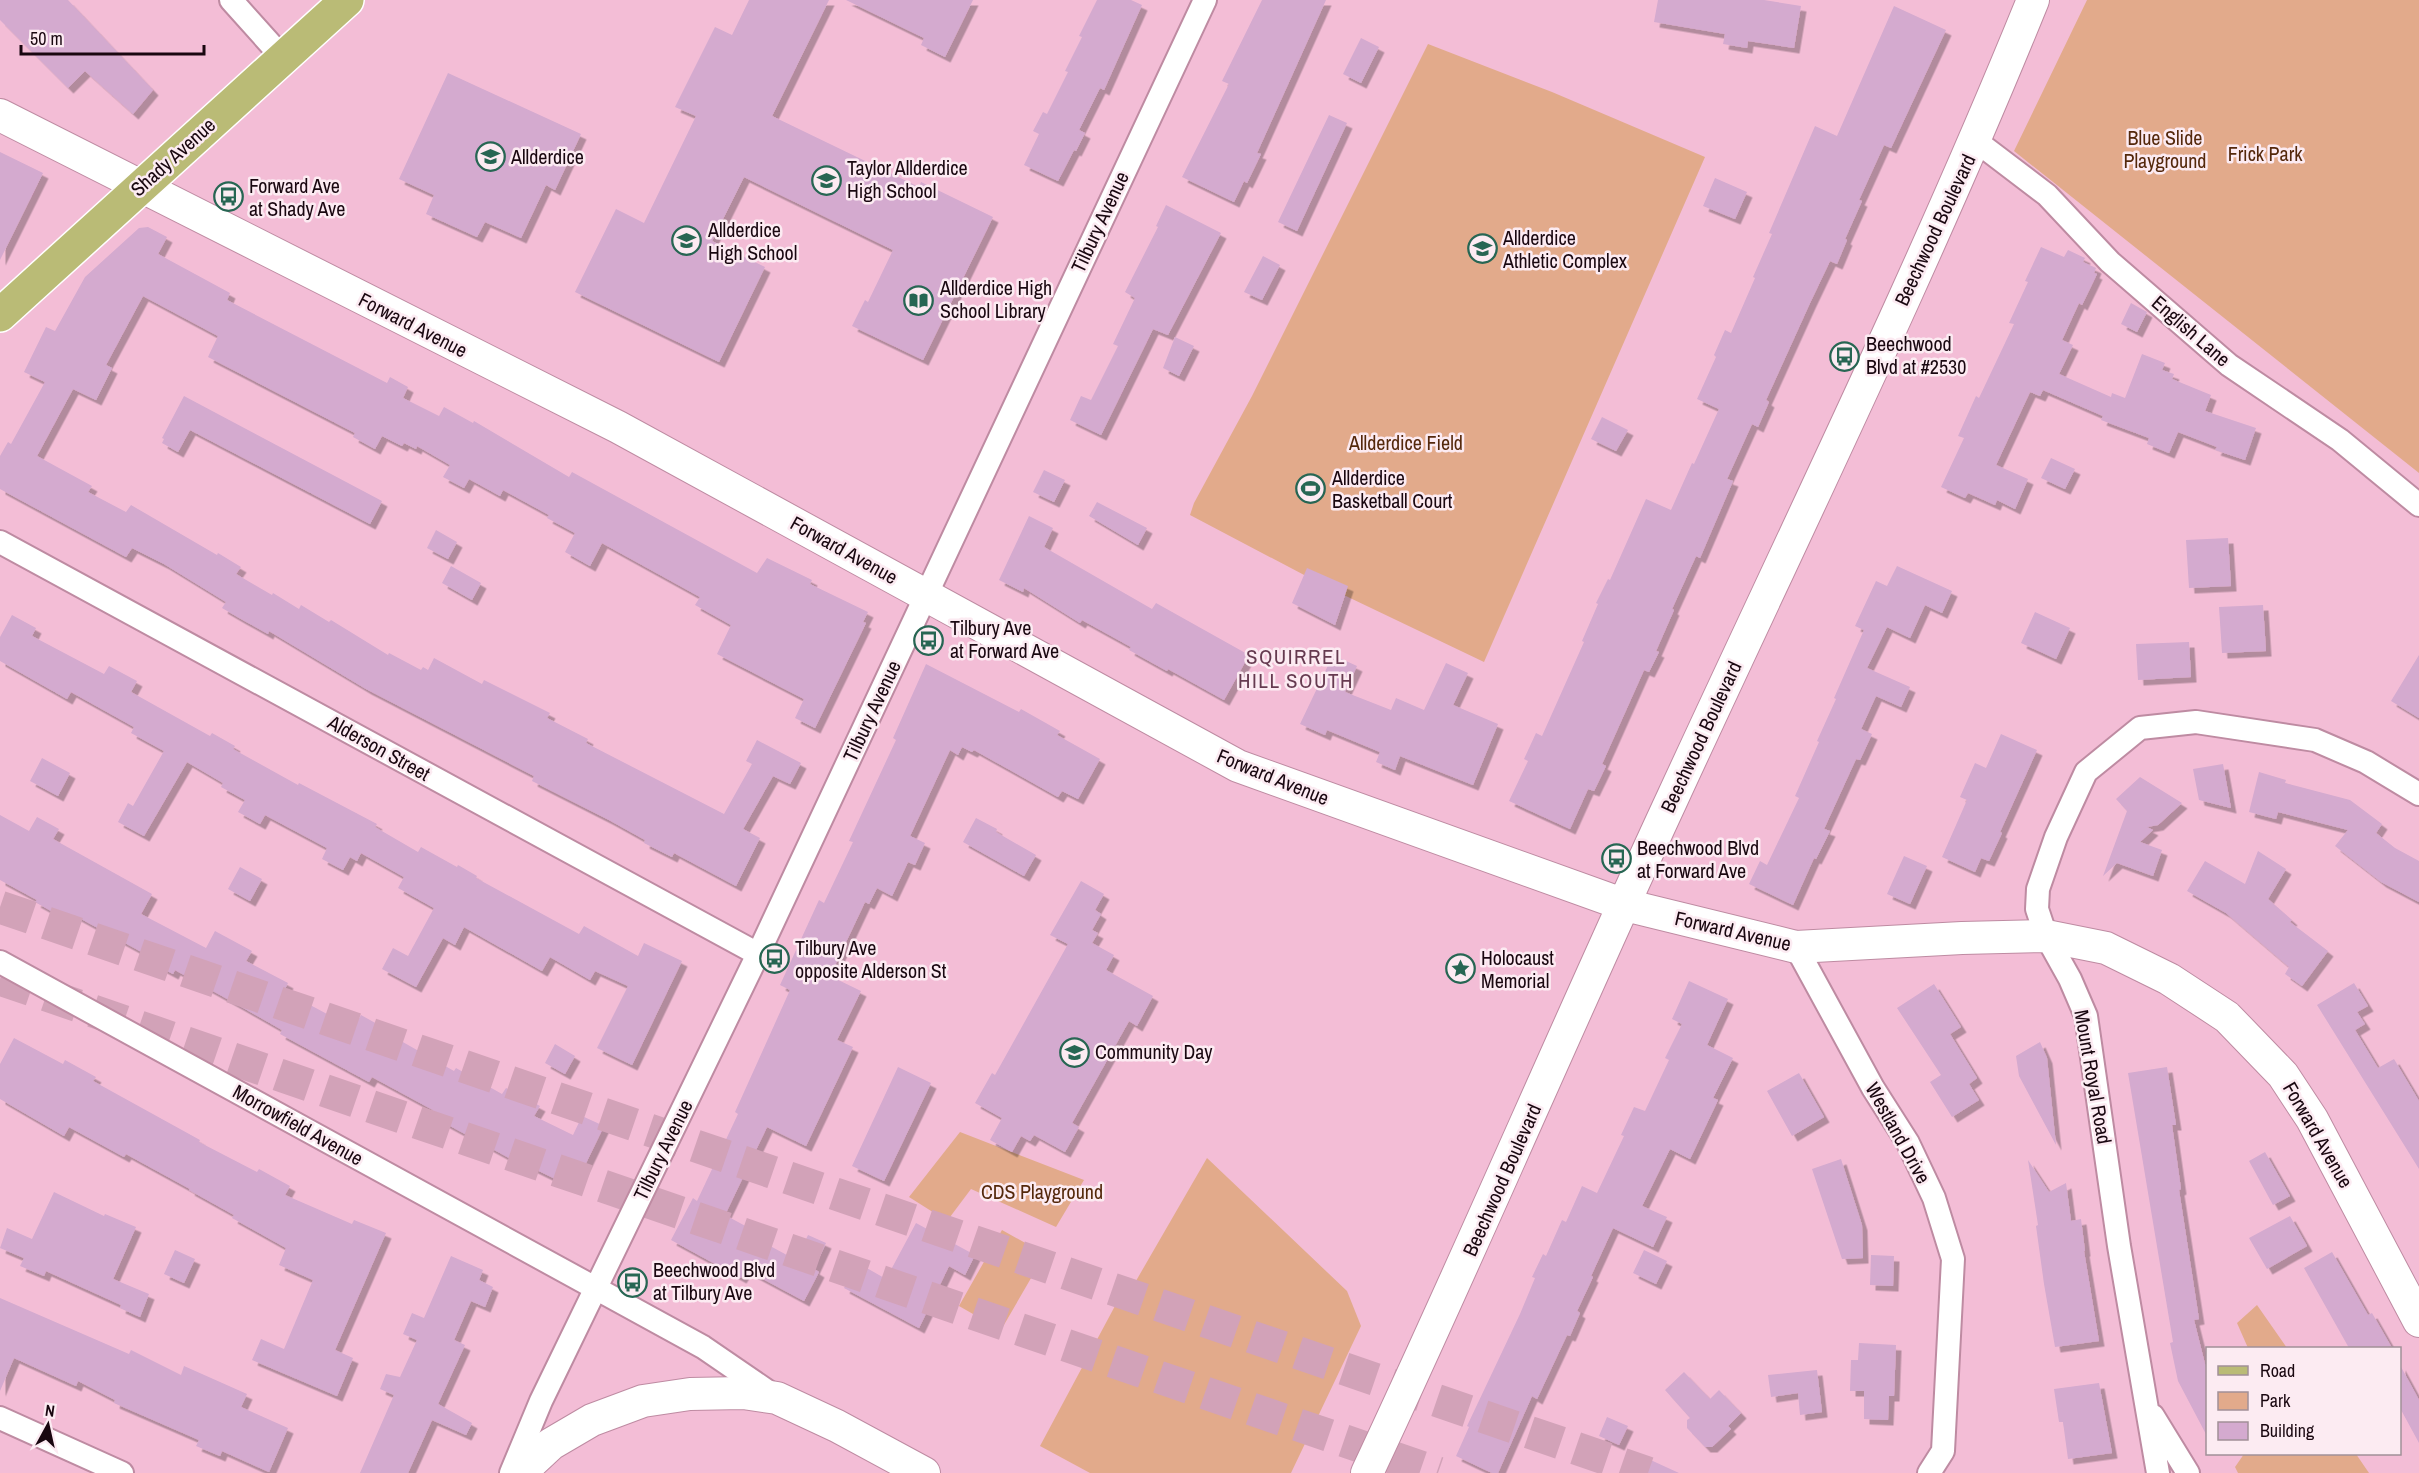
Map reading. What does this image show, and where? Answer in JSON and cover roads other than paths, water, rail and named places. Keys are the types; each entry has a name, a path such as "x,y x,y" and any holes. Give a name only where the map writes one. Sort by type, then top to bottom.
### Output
{"main road":[{"name":"Shady Avenue","path":"0,315 347,0"},
{"name":"Beechwood Boulevard","path":"1367,1473 1439,1320 1625,905 1976,141 2033,0"},
{"name":"Forward Avenue","path":"0,115 140,188 618,427 1238,766 1625,905 1796,947 2046,936 2106,948 2169,980 2227,1017 2283,1075 2312,1119 2419,1321"},
{"path":"520,1473 551,1444 592,1420 643,1401 690,1394 743,1393 777,1398 924,1473"}],"street":[{"path":"231,0 283,58"},
{"name":"Tilbury Avenue","path":"595,1289 758,954 1205,0"},
{"name":"English Lane","path":"1976,141 2047,195 2110,262 2229,365 2340,440 2419,505"},
{"name":"Alderson Street","path":"0,542 758,954"},
{"name":"Mount Royal Road","path":"2158,1473 2119,1245 2086,1016 2070,979 2046,936 2037,909 2038,888 2061,826 2086,772 2140,728 2196,722 2315,740 2366,762 2419,794"},
{"name":"Westland Drive","path":"1796,947 1873,1088 1908,1143 1934,1198 1953,1259 1943,1451 1929,1473"},
{"name":"Morrowfield Avenue","path":"0,962 595,1289"},
{"path":"511,1473 541,1401 595,1289 703,1347 777,1398"},
{"path":"2146,1405 2188,1473"},
{"path":"0,1418 122,1473"}],"tunnel":[{"path":"0,907 1648,1473"},
{"path":"0,979 1438,1473"}],"place":[{"name":"Allderdice","path":"490,157"},
{"name":"Taylor Allderdice High School","path":"826,180"},
{"name":"Forward Ave at Shady Ave","path":"228,197"},
{"name":"Allderdice High School","path":"687,241"},
{"name":"Allderdice Athletic Complex","path":"1482,249"},
{"name":"Allderdice High School Library","path":"919,300"},
{"name":"Beechwood Blvd at #2530","path":"1845,356"},
{"name":"Allderdice Basketball Court","path":"1311,489"},
{"name":"Tilbury Ave at Forward Ave","path":"929,640"},
{"name":"Beechwood Blvd at Forward Ave","path":"1616,859"},
{"name":"Tilbury Ave opposite Alderson St","path":"774,959"},
{"name":"Holocaust Memorial","path":"1460,969"},
{"name":"Community Day","path":"1074,1052"},
{"name":"Beechwood Blvd at Tilbury Ave","path":"632,1282"}],"district":[{"name":"SQUIRREL HILL SOUTH","path":"1296,669"}],"park label":[{"name":"Blue Slide Playground","path":"2165,150"},
{"name":"Frick Park","path":"2265,154"},
{"name":"Allderdice Field","path":"1406,443"},
{"name":"CDS Playground","path":"1042,1192"}]}
